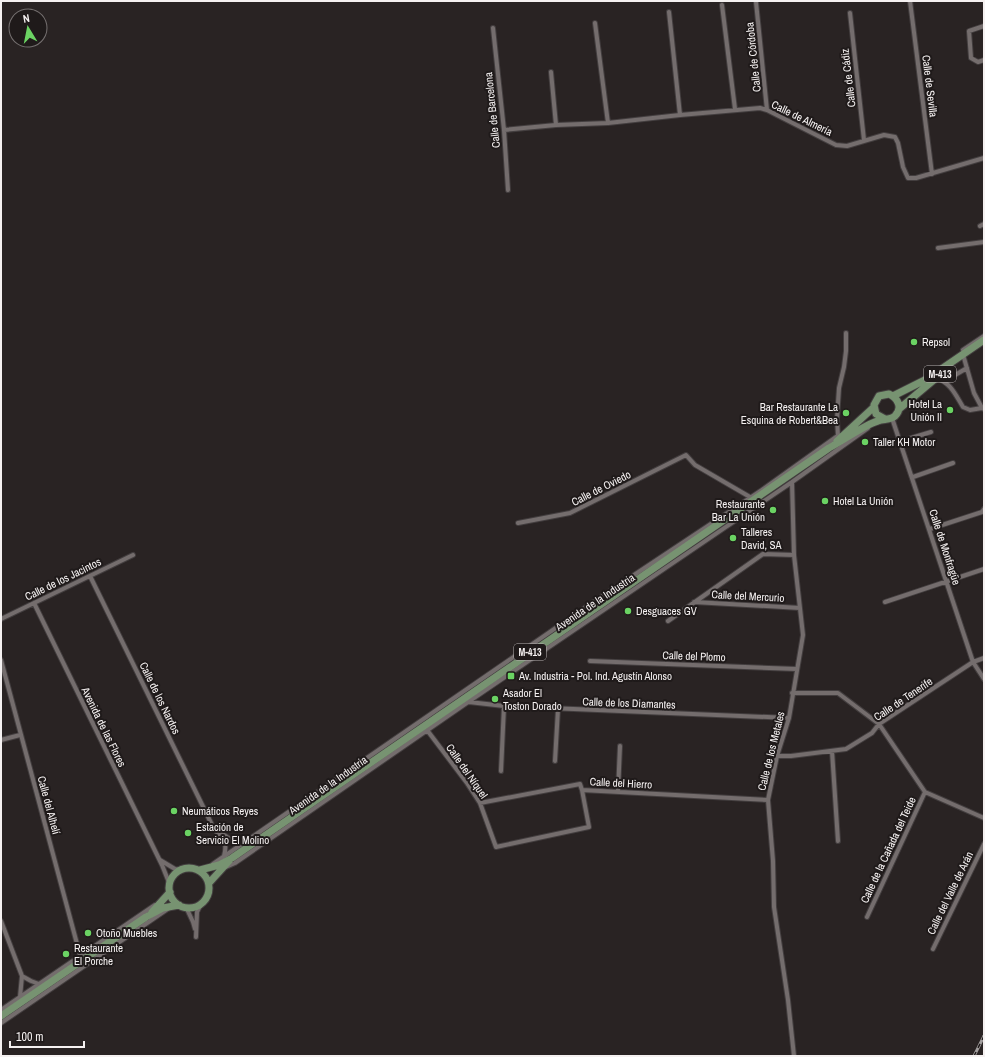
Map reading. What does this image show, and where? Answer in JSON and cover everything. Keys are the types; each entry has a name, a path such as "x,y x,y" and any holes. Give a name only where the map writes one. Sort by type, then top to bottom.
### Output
{"main road":[{"name":"M-413","path":"874,407 879,396 884,394 893,396 914,385 932,375 984,340"},
{"name":"M-413","path":"886,419 898,413 899,409 936,378 984,345"},
{"path":"893,396 897,399 899,409"},
{"path":"874,407 876,414 886,419"},
{"name":"Avenida de la Industria","path":"829,448 874,407"},
{"name":"Avenida de la Industria","path":"200,870 219,864 753,502 829,448 869,424 886,419"},
{"name":"Avenida de la Industria","path":"209,883 222,869 228,857"},
{"name":"M-413","path":"182,870 192,868 200,870"},
{"path":"176,905 170,892 170,885 172,877 182,870"},
{"path":"200,870 206,876 209,883"},
{"name":"M-413","path":"201,904 207,898 209,883"},
{"path":"146,917 170,892"},
{"path":"1,1016 146,917 163,908 176,905 194,907 201,904"}],"street":[{"name":"Calle de Sevilla","path":"910,1 932,174"},
{"name":"Calle de Córdoba","path":"756,2 767,110"},
{"path":"722,5 735,109"},
{"path":"669,12 680,115"},
{"name":"Calle de Cádiz","path":"850,13 864,140"},
{"path":"595,23 608,123"},
{"path":"984,26 969,31 972,58 978,62 984,60"},
{"name":"Calle de Barcelona","path":"493,28 504,130 508,190"},
{"path":"551,72 556,125"},
{"name":"Calle de Almería","path":"504,130 556,125 608,123 735,109 760,108 767,110 836,145 847,146 884,135 895,137 898,143 902,167 908,178 916,178 932,174 984,158"},
{"path":"938,248 984,242"},
{"path":"838,436 837,419 839,388 844,367 846,333"},
{"path":"914,385 984,336"},
{"path":"936,378 945,381 955,393 963,407 970,410 983,408 974,393 964,358"},
{"path":"945,381 967,368"},
{"name":"Avenida de la Industria","path":"222,869 235,862 886,419"},
{"name":"Calle de Monfragüe","path":"886,419 901,441 973,662 984,679"},
{"name":"Avenida de la Industria","path":"228,857 243,844 595,601 750,498 850,428"},
{"path":"901,441 931,432"},
{"name":"Calle de Oviedo","path":"518,523 570,513 686,454 695,465 750,498"},
{"path":"912,477 953,463"},
{"name":"Calle de los Metales","path":"792,482 794,556 803,635 796,669 789,718 777,756 768,800 773,860 774,907 794,1056"},
{"path":"930,529 982,512 984,509"},
{"path":"668,621 763,554 794,556"},
{"name":"Calle de los Jacintos","path":"1,619 133,555"},
{"path":"885,602 984,569"},
{"name":"Calle de los Nardos","path":"90,576 214,829 225,843 228,857"},
{"name":"Calle del Mercurio","path":"694,602 800,608"},
{"name":"Avenida de las Flores","path":"34,603 170,885"},
{"name":"Calle de Tenerife","path":"777,756 791,756 846,749 872,733 879,724 973,662 984,658"},
{"name":"Calle del Alhelí","path":"1,660 80,955"},
{"name":"Calle del Plomo","path":"590,661 796,669"},
{"path":"792,693 838,694 879,724 926,792 984,818"},
{"name":"Calle de los Diamantes","path":"468,702 558,709 789,718"},
{"path":"501,771 504,706"},
{"path":"555,761 558,709"},
{"name":"Calle del Níquel","path":"427,730 467,783 480,803 496,847 589,827 582,790"},
{"path":"1,740 20,735"},
{"path":"618,792 620,746"},
{"path":"832,751 838,841"},
{"name":"Calle del Hierro","path":"480,803 580,784 582,790 768,800"},
{"name":"Calle de la Cañada del Teide","path":"867,916 926,792"},
{"path":"214,829 234,842 243,844"},
{"name":"Calle del Valle de Arán","path":"933,949 984,844"},
{"path":"158,858 170,866 182,870"},
{"path":"1,1010 80,955 162,901"},
{"path":"186,907 193,922 196,937 197,912 201,904"},
{"path":"1,1023 149,921 176,905"},
{"path":"1,921 22,976 19,997"},
{"path":"22,976 39,984"}],"railway":[{"path":"974,1056 984,1036"}],"place":[{"name":"Repsol","path":"914,342"},
{"name":"Hotel La Unión II","path":"950,410"},
{"name":"Bar Restaurante La Esquina de Robert&Bea","path":"846,413"},
{"name":"Taller KH Motor","path":"865,442"},
{"name":"Hotel La Unión","path":"825,501"},
{"name":"Restaurante Bar La Unión","path":"773,510"},
{"name":"Talleres David, SA","path":"733,538"},
{"name":"Desguaces GV","path":"628,611"},
{"name":"Av. Industria - Pol. Ind. Agustín Alonso","path":"511,676"},
{"name":"Asador El Toston Dorado","path":"495,699"},
{"name":"Neumáticos Reyes","path":"174,811"},
{"name":"Estación de Servicio El Molino","path":"188,833"},
{"name":"Otoño Muebles","path":"88,933"},
{"name":"Restaurante El Porche","path":"66,954"}]}
